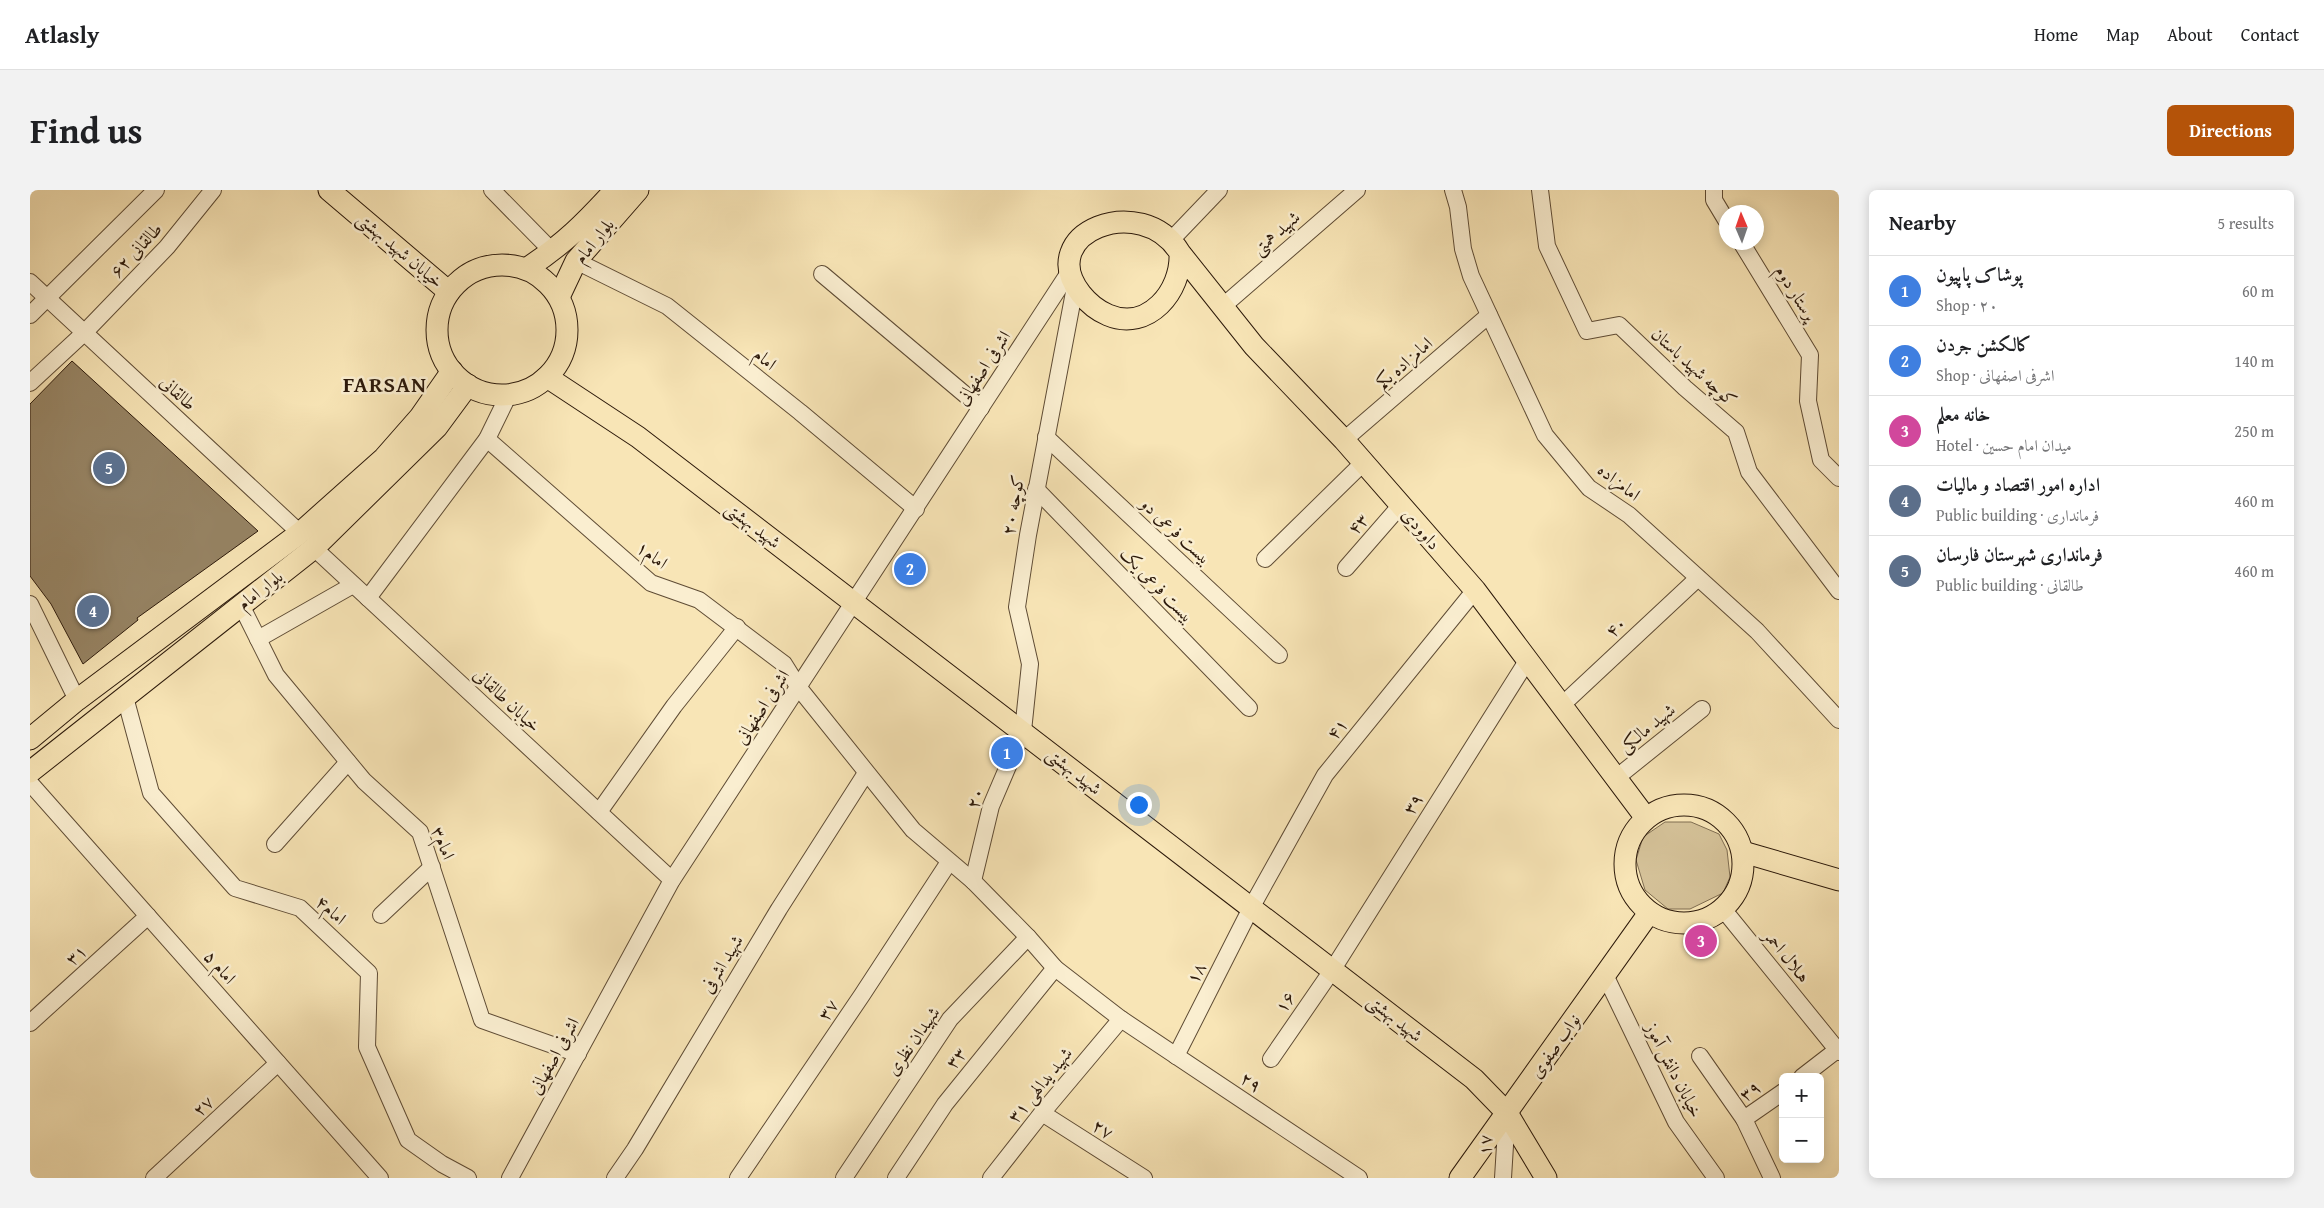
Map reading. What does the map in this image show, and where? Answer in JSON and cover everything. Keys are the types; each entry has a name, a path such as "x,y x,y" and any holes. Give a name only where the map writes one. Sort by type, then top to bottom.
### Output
{"main road":[{"name":"خیابان شهید بهشتی","path":"329,190 449,292"},
{"name":"بلوار امام","path":"526,269 553,252 574,235 615,190"},
{"name":"بلوار امام","path":"559,297 576,261 638,190"},
{"path":"1123,207 1147,208 1177,245 1181,268 1176,283 1168,296 1157,307 1143,315 1127,318 1110,316 1096,310 1072,279 1069,257 1073,241 1092,216 1107,209 1123,207"},
{"name":"داوودی","path":"1177,245 1222,307 1254,346 1344,440 1475,590 1646,818"},
{"path":"505,264 526,269 545,280 559,297 566,317 567,339 560,359 547,377 530,389 509,394 488,393 468,386 452,371 441,353 436,332 439,311 449,292 464,276 484,267 505,264"},
{"name":"بلوار امام","path":"30,772 241,605 307,541 384,458 420,417 452,371"},
{"name":"شهید بهشتی","path":"547,377 638,437 1474,1079 1507,1113 1546,1178"},
{"name":"بلوار امام","path":"30,739 77,700 307,541 396,470 437,427 468,386"},
{"path":"1678,804 1696,805 1712,811 1726,822 1737,836 1743,852 1744,870 1739,887 1730,902 1717,914 1700,921 1683,924 1665,920 1649,912 1636,900 1627,884 1624,866 1626,848 1634,831 1646,818 1661,809 1678,804"},
{"path":"1743,852 1839,880"},
{"name":"نواب صفوی","path":"1460,1178 1649,912"}],"street":[{"path":"30,315 156,190"},
{"name":"طالقانی ۶۲","path":"30,383 84,333 167,247 213,190"},
{"path":"492,190 553,252"},
{"path":"1177,245 1219,190"},
{"name":"شهید همتی","path":"1222,307 1357,190"},
{"name":"امامزاده","path":"1453,190 1458,208 1463,249 1471,276 1545,435 1589,488 1629,515 1757,631 1839,720"},
{"name":"کوچه شهید باستان","path":"1540,190 1547,246 1587,331 1619,325 1685,388 1736,432 1749,472 1839,591"},
{"path":"1714,190 1714,200 1719,208"},
{"name":"پرستار دوم","path":"1746,250 1810,355 1808,401 1821,460 1839,478"},
{"name":"امام","path":"576,261 667,306 800,412 916,509"},
{"path":"822,274 981,408"},
{"name":"اشرفی اصفهانی","path":"510,1178 672,880 981,408 1072,279"},
{"name":"کوچه ۲۰","path":"1023,731 1030,664 1017,607 1072,279"},
{"name":"طالقانی","path":"30,282 307,541"},
{"name":"امامزاده یکم","path":"1344,440 1490,316"},
{"path":"368,598 487,439 509,394"},
{"name":"بیست فرعی دو","path":"1046,437 1279,655"},
{"name":"امام۱","path":"487,439 651,583 700,600 784,664 799,688 913,830 949,862"},
{"path":"1265,559 1363,463"},
{"name":"بیست فرعی یک","path":"1036,489 1249,708"},
{"name":"۴۳","path":"1346,568 1400,506"},
{"name":"خیابان طالقانی","path":"307,541 672,880"},
{"name":"۴۰","path":"1562,705 1698,578"},
{"path":"258,639 354,585"},
{"name":"۴۱","path":"1251,908 1326,775 1475,590"},
{"path":"30,604 77,700"},
{"name":"امام۳","path":"241,605 276,675 364,781 420,832 482,1020 578,1054"},
{"path":"599,812 674,706 737,627"},
{"name":"۳۹","path":"1333,969 1527,661"},
{"name":"امام۴","path":"126,697 151,794 235,888 300,908 369,973 367,1047 408,1140 442,1164 468,1178"},
{"name":"شهید مالکی","path":"1616,778 1702,709"},
{"name":"۲۰","path":"973,881 992,806 1023,731"},
{"path":"275,844 348,762"},
{"name":"شهید اشرفی","path":"615,1178 635,1149 778,909 866,773"},
{"name":"امام ۵","path":"30,782 380,1178"},
{"name":"۲۹","path":"949,862 973,881 1028,937 1055,968 1121,1019 1359,1178"},
{"name":"۳۷","path":"738,1178 862,995 949,862"},
{"path":"381,915 432,867"},
{"name":"۱۸","path":"1176,1056 1251,908"},
{"name":"هـلال احمر","path":"1722,909 1838,1051"},
{"name":"۳۱","path":"30,1023 148,916"},
{"name":"شهیدان نظری","path":"844,1178 950,1019 1028,937"},
{"name":"۳۳","path":"896,1178 945,1104 1055,968"},
{"name":"۱۶","path":"1271,1059 1333,969"},
{"name":"خیابان دانش آموز","path":"1605,974 1676,1122 1716,1178"},
{"name":"۳۱ شهید یدالهی","path":"991,1178 1042,1113 1121,1019"},
{"path":"1808,1073 1838,1051"},
{"path":"1700,1056 1744,1119"},
{"name":"۲۷","path":"154,1178 278,1064"},
{"name":"۳۹","path":"1772,1178 1744,1119 1779,1095"},
{"name":"۲۷","path":"1042,1113 1144,1178"},
{"name":"۱۷","path":"1503,1178 1507,1113"}],"shaded area":[{"path":"1665,822 1691,822 1719,834 1727,850 1730,877 1723,893 1690,909 1668,909 1645,890 1636,860 1643,837"}],"building":[{"path":"72,361 258,531 137,618 138,620 83,664 51,604 30,576 30,404"}],"place":[{"name":"فرمانداری شهرستان فارسان","path":"109,468"},
{"name":"کالکشن جردن","path":"910,569"},
{"name":"اداره امور اقتصاد و مالیات","path":"93,611"},
{"name":"پوشاک پاپیون","path":"1007,753"},
{"name":"خانه معلم","path":"1701,941"}],"district":[{"name":"FARSAN","path":"385,384"}]}
